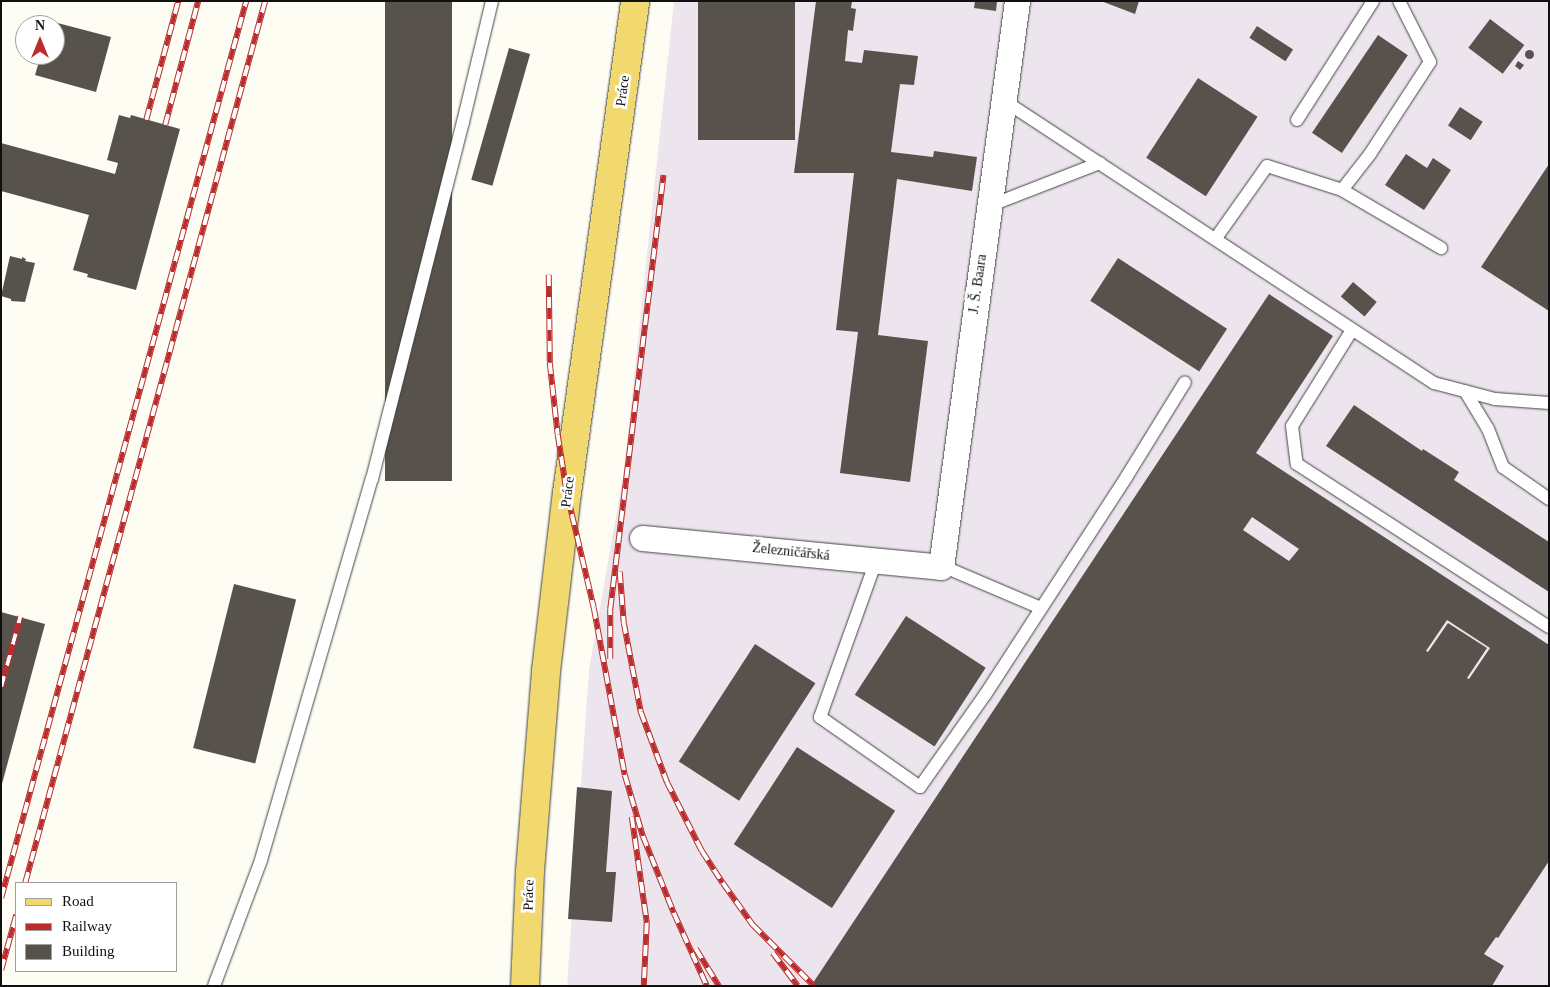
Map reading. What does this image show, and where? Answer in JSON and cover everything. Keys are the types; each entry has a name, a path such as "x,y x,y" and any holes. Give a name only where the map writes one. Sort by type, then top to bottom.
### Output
{"main road":[{"name":"Práce","path":"525,986 530,862 546,671 570,474 635,1"}],"street":[{"name":"J. Š. Baara","path":"944,568 989,206 1017,1"},
{"name":"Železničářská","path":"642,538 944,568"}],"lane":[{"path":"214,986 261,860 372,479 461,132 492,1"},
{"path":"1297,120 1373,1"},
{"path":"1342,190 1370,154 1430,62 1399,1"},
{"path":"1003,100 1216,238 1434,383 1496,399 1549,403"},
{"path":"989,206 1100,163"},
{"path":"1216,238 1267,166 1342,190 1441,248"},
{"path":"1352,330 1292,426 1296,464 1549,627"},
{"path":"876,560 820,716 920,787 985,695 1185,382"},
{"path":"1465,391 1488,429 1503,467 1549,499"},
{"path":"944,568 1041,608"}],"shaded area":[{"path":"674,1 1549,1 1549,986 567,986 589,670 624,471"}],"building":[{"path":"385,1 452,1 452,481 385,481"},
{"path":"698,1 795,1 795,140 698,140"},
{"path":"816,1 852,1 851,8 856,9 853,31 848,30 845,61 862,63 864,50 918,56 914,85 900,84 891,152 933,157 934,151 977,157 972,191 897,179 878,335 928,341 910,482 840,473 858,332 836,330 854,173 794,173"},
{"path":"975,1 997,1 996,11 974,8"},
{"path":"1101,1 1139,1 1135,14"},
{"path":"1490,19 1524,45 1503,74 1468,48"},
{"path":"65,25 111,37 96,92 35,75 38,65 65,65"},
{"path":"1257,26 1293,49 1285,61 1249,38"},
{"path":"1378,35 1408,55 1342,153 1312,133"},
{"path":"509,48 530,54 492,186 471,180"},
{"path":"1529,49 1534,54 1529,59 1524,54"},
{"path":"1518,61 1524,65 1520,70 1515,66"},
{"path":"1198,78 1258,117 1206,196 1146,158"},
{"path":"1460,107 1483,122 1471,140 1448,125"},
{"path":"119,115 130,118 131,115 180,129 136,290 87,277 88,274 73,270 89,215 1,191 1,143 115,174 118,163 107,160"},
{"path":"1406,154 1427,168 1433,158 1451,170 1424,210 1385,185"},
{"path":"1549,164 1549,311 1481,267"},
{"path":"10,256 22,259 22,257 26,259 25,261 35,263 25,302 11,301 11,299 1,296"},
{"path":"1118,258 1227,329 1199,372 1090,301"},
{"path":"1353,282 1377,302 1365,316 1341,297"},
{"path":"1269,294 1333,336 1256,453 1549,645 1549,861 1498,938 1496,937 1484,954 1504,966 1492,986 811,986","holes":["1252,517 1299,549 1289,561 1243,530","1447,620 1490,648 1469,679 1467,678 1487,648 1448,623 1428,652 1426,651"]},
{"path":"1354,405 1422,451 1423,449 1459,472 1454,480 1549,542 1549,592 1326,446"},
{"path":"234,584 296,599 255,763 193,748"},
{"path":"1,612 45,624 2,784 1,784"},
{"path":"906,616 986,668 934,747 855,695"},
{"path":"755,644 815,683 739,801 679,761"},
{"path":"797,747 895,811 832,908 734,844"},
{"path":"577,787 612,791 606,872 616,872 612,922 568,919"}],"railway":[{"path":"146,120 178,1"},
{"path":"165,125 198,1"},
{"path":"1,898 246,1"},
{"path":"25,882 265,1"},
{"path":"610,659 610,609 663,175"},
{"path":"549,275 550,363 558,435 567,493 594,608 625,775 643,836 674,913 707,986"},
{"path":"620,572 624,623 641,712 667,782 702,851 753,925 814,986"},
{"path":"1,687 20,617"},
{"path":"632,817 647,923 644,986"},
{"path":"1,970 15,919"},
{"path":"696,949 719,986"},
{"path":"773,953 798,986"}]}
